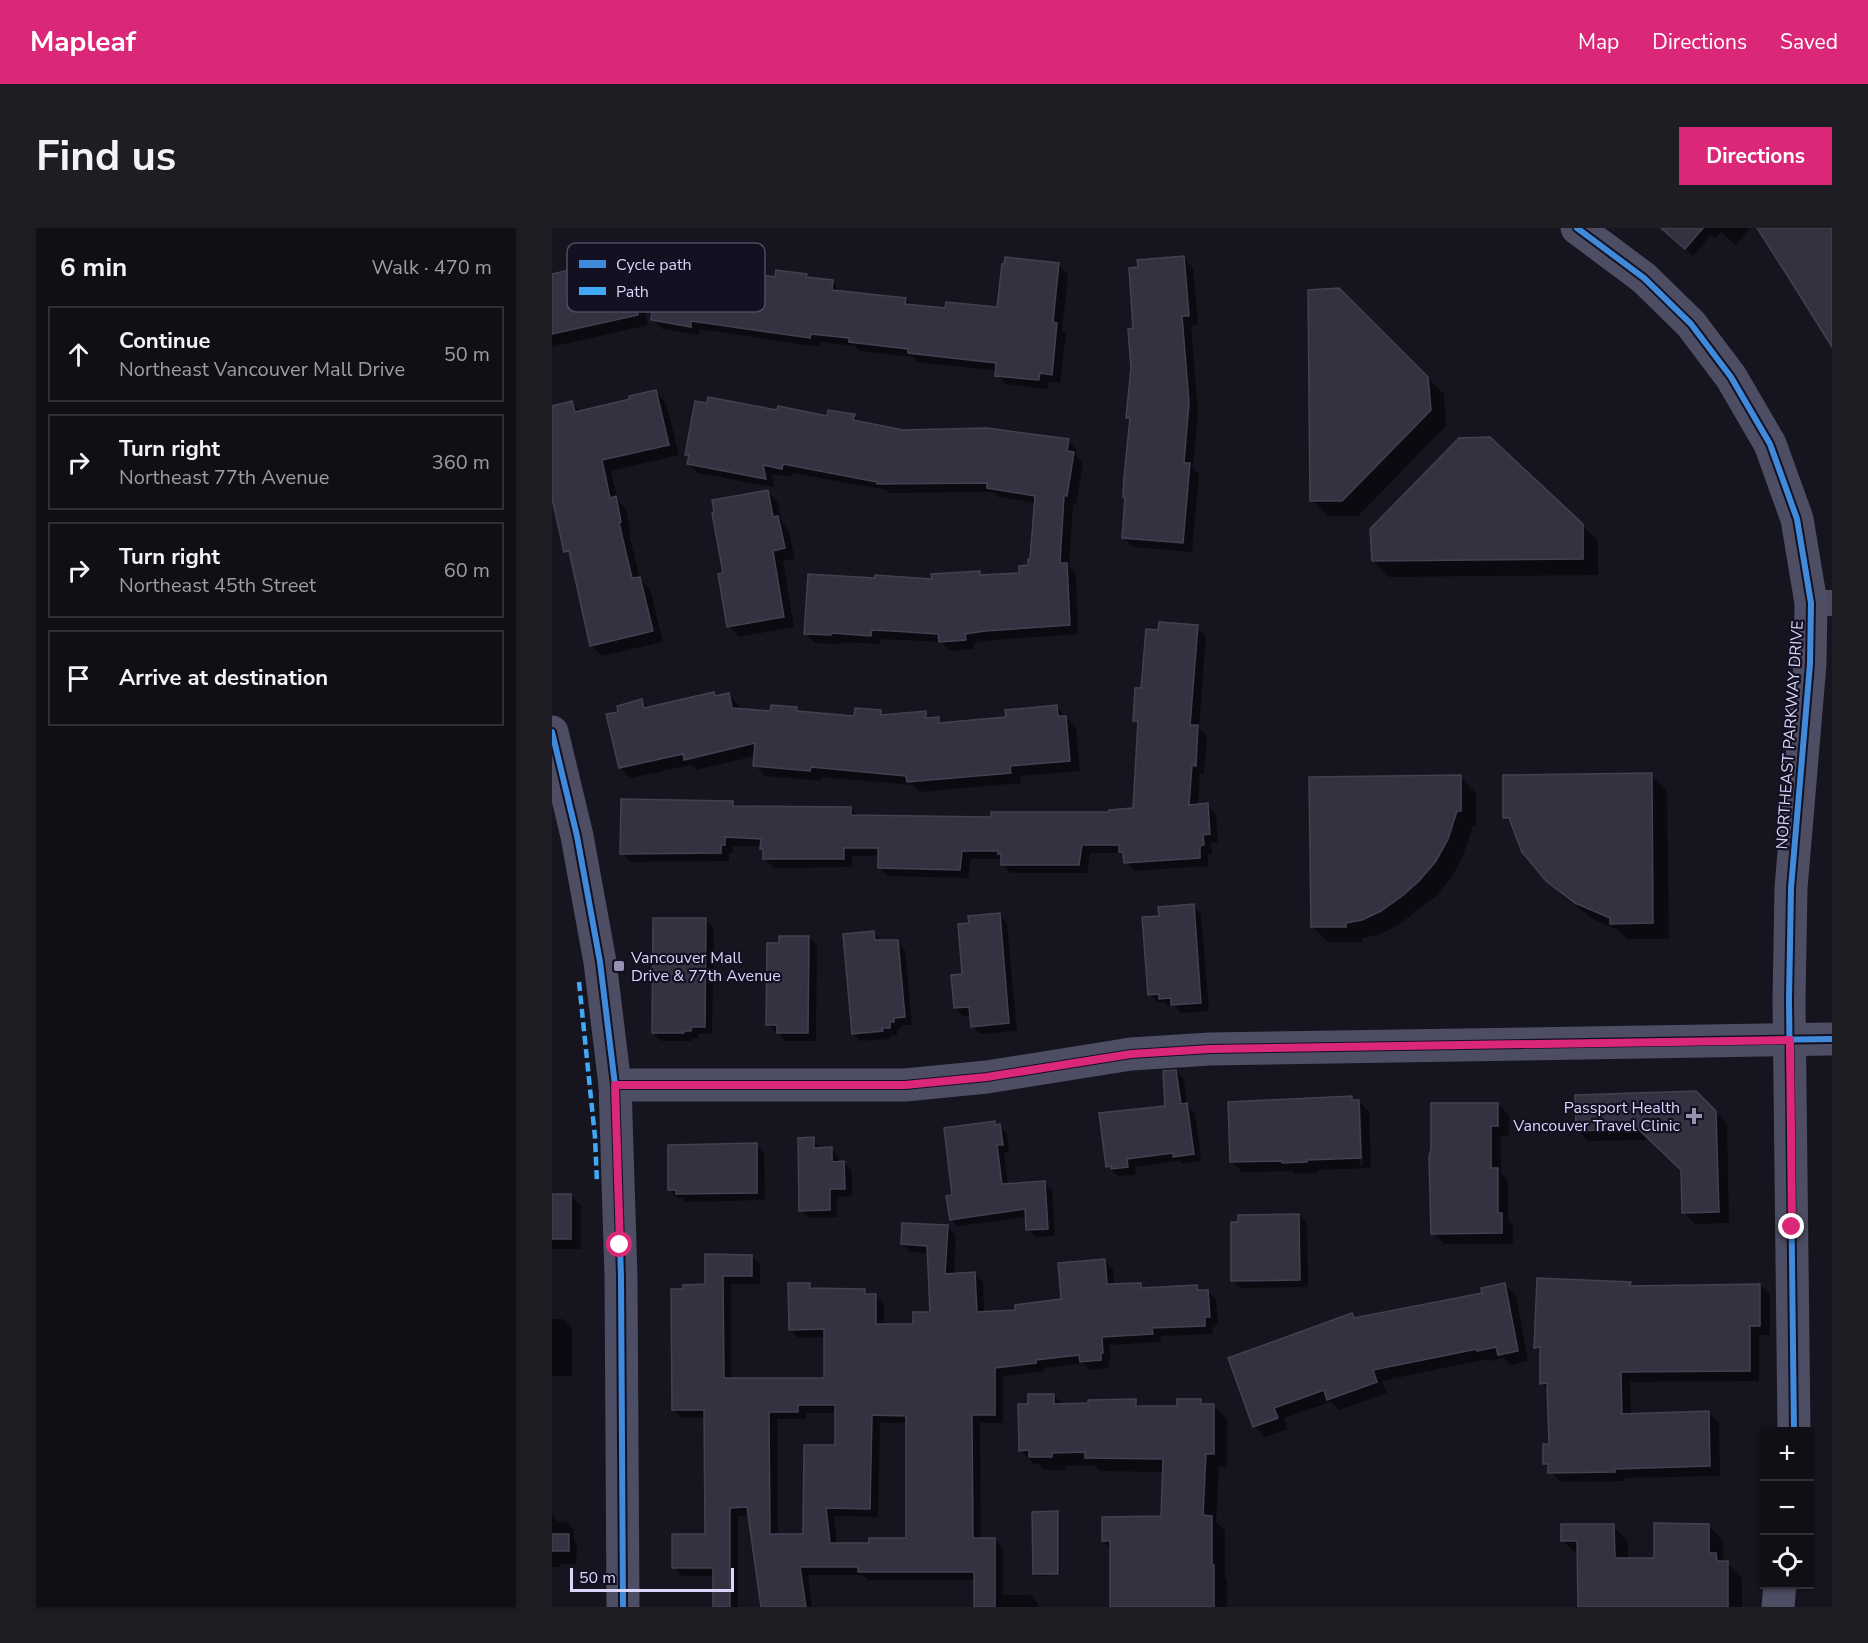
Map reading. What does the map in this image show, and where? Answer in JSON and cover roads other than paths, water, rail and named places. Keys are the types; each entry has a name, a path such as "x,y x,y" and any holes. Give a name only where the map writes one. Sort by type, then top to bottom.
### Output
{"street":[{"name":"NORTHEAST PARKWAY DRIVE","path":"1577,228 1644,278 1691,324 1731,377 1770,444 1797,519 1821,603 1808,685 1791,888 1790,1040 1794,1427"},
{"path":"552,732 577,836 600,962 615,1085 621,1277 623,1607"},
{"path":"615,1085 905,1085 987,1077 1131,1054 1210,1049 1832,1039"},
{"path":"1778,1607 1780,1589"}],"place":[{"name":"Vancouver Mall Drive & 77th Avenue","path":"619,966"},
{"name":"Passport Health Vancouver Travel Clinic","path":"1694,1116"}]}
